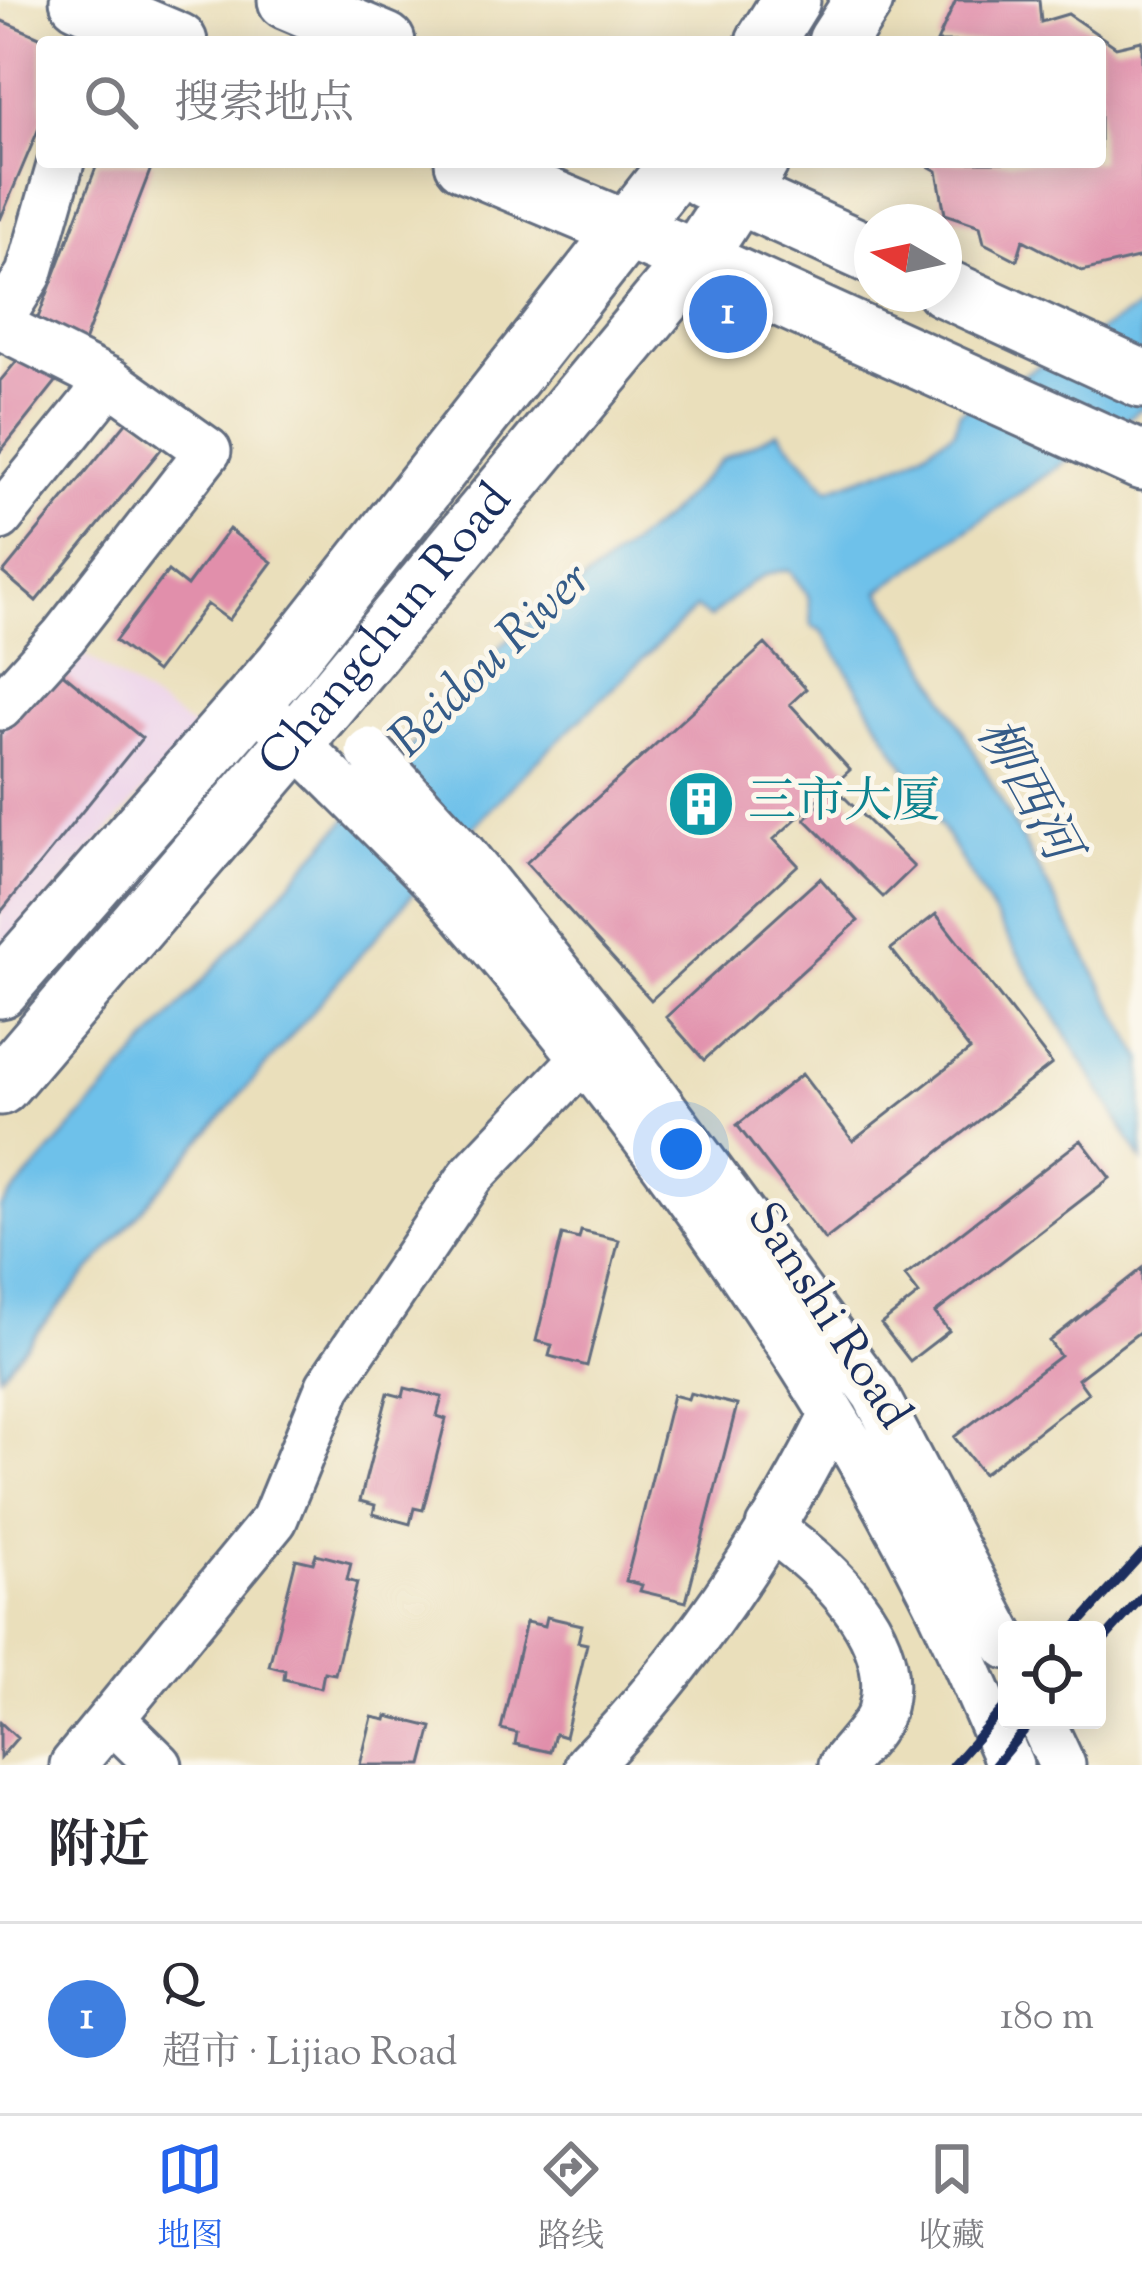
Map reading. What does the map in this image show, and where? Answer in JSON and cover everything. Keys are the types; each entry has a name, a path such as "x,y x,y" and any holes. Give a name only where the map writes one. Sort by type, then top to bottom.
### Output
{"main road":[{"path":"287,0 372,36"},
{"path":"769,36 791,0"},
{"path":"841,36 864,0"},
{"path":"96,19 157,36"},
{"path":"478,168 696,259 978,391 1138,459"},
{"name":"Changchun Road","path":"0,989 269,682 628,231 672,168"},
{"path":"699,168 748,178 854,245"},
{"name":"Changchun Road","path":"0,1086 311,723 696,259 748,178"},
{"path":"962,296 1142,380"}],"street":[{"path":"0,707 64,636 208,451 110,381 0,322 14,267 58,168"},
{"path":"0,517 110,381"},
{"name":"Sanshi Road","path":"269,682 311,723 369,751 452,871 875,1394 998,1629"},
{"name":"Sanshi Road","path":"311,723 340,786 452,871"},
{"path":"73,1765 274,1520 329,1386 471,1176 596,1045"},
{"name":"Sanshi Road","path":"596,1045 832,1417 931,1590 1010,1765"},
{"path":"588,1765 683,1653 770,1527 832,1417"},
{"path":"770,1527 831,1576 878,1650 884,1685 880,1715 842,1765"},
{"path":"113,1721 159,1765"},
{"path":"1045,1729 1062,1765"}],"shaded area":[{"path":"57,636 197,730 0,955 0,706"}],"water":[{"name":"Beidou River","path":"1142,306 1142,408 879,591 908,630 1142,1059 1142,1160 845,667 822,631 812,626 808,595 790,571 778,571 746,586 710,618 696,608 516,781 417,889 0,1375 0,1208 502,645 665,518 722,459 778,432 829,489 908,461 954,431 960,412"}],"building":[{"path":"956,0 1039,0 1041,22 1068,14 1100,36 940,36"},
{"path":"0,20 37,36 36,135 0,220"},
{"path":"1106,40 1116,47 1142,41 1142,257 1082,271 1023,240 1017,260 984,243 980,226 962,220 962,204 943,204 937,171 932,168 1106,168"},
{"path":"96,168 151,168 84,342 36,323"},
{"path":"25,351 59,378 0,452 0,381"},
{"path":"133,414 167,442 36,601 3,573"},
{"path":"229,529 272,562 229,620 207,604 156,672 115,641 168,571 187,586"},
{"name":"三市大厦","path":"765,644 806,689 790,704 850,770 774,839 798,865 651,1000 526,863"},
{"path":"55,667 142,738 0,913 0,735"},
{"path":"835,788 914,867 883,897 805,819"},
{"path":"820,878 858,921 704,1060 666,1017"},
{"path":"936,914 1052,1064 825,1240 737,1125 802,1074 853,1141 970,1050 891,949"},
{"path":"1081,1140 1110,1178 935,1313 949,1331 910,1361 881,1324 919,1294 905,1276"},
{"path":"581,1231 619,1240 587,1366 549,1356 552,1345 536,1341 562,1235 579,1239"},
{"path":"1142,1268 1142,1330 1078,1379 1088,1393 983,1474 954,1437 1060,1356 1049,1341"},
{"path":"405,1388 442,1397 437,1416 446,1419 423,1510 414,1508 410,1524 373,1514 375,1505 360,1501 388,1393 403,1397"},
{"path":"690,1393 737,1405 686,1602 640,1591 642,1585 626,1581 673,1395 688,1399"},
{"path":"316,1554 351,1563 347,1580 357,1583 335,1674 324,1672 321,1688 284,1679 285,1670 269,1666 296,1559 313,1563"},
{"path":"547,1617 582,1625 578,1642 587,1644 565,1737 555,1734 550,1752 515,1744 517,1733 501,1729 526,1622 545,1626"},
{"path":"387,1716 432,1727 422,1765 360,1765 372,1717 386,1720"},
{"path":"0,1722 17,1738 0,1758"}],"railway":[{"path":"1081,1621 1142,1554"},
{"path":"1106,1637 1142,1597"},
{"path":"953,1765 998,1714"},
{"path":"995,1765 1025,1729"}],"place":[{"name":"Q","path":"728,314"},
{"name":"三市大厦","path":"701,804"}],"water label":[{"name":"柳西河","path":"1025,791"}]}
